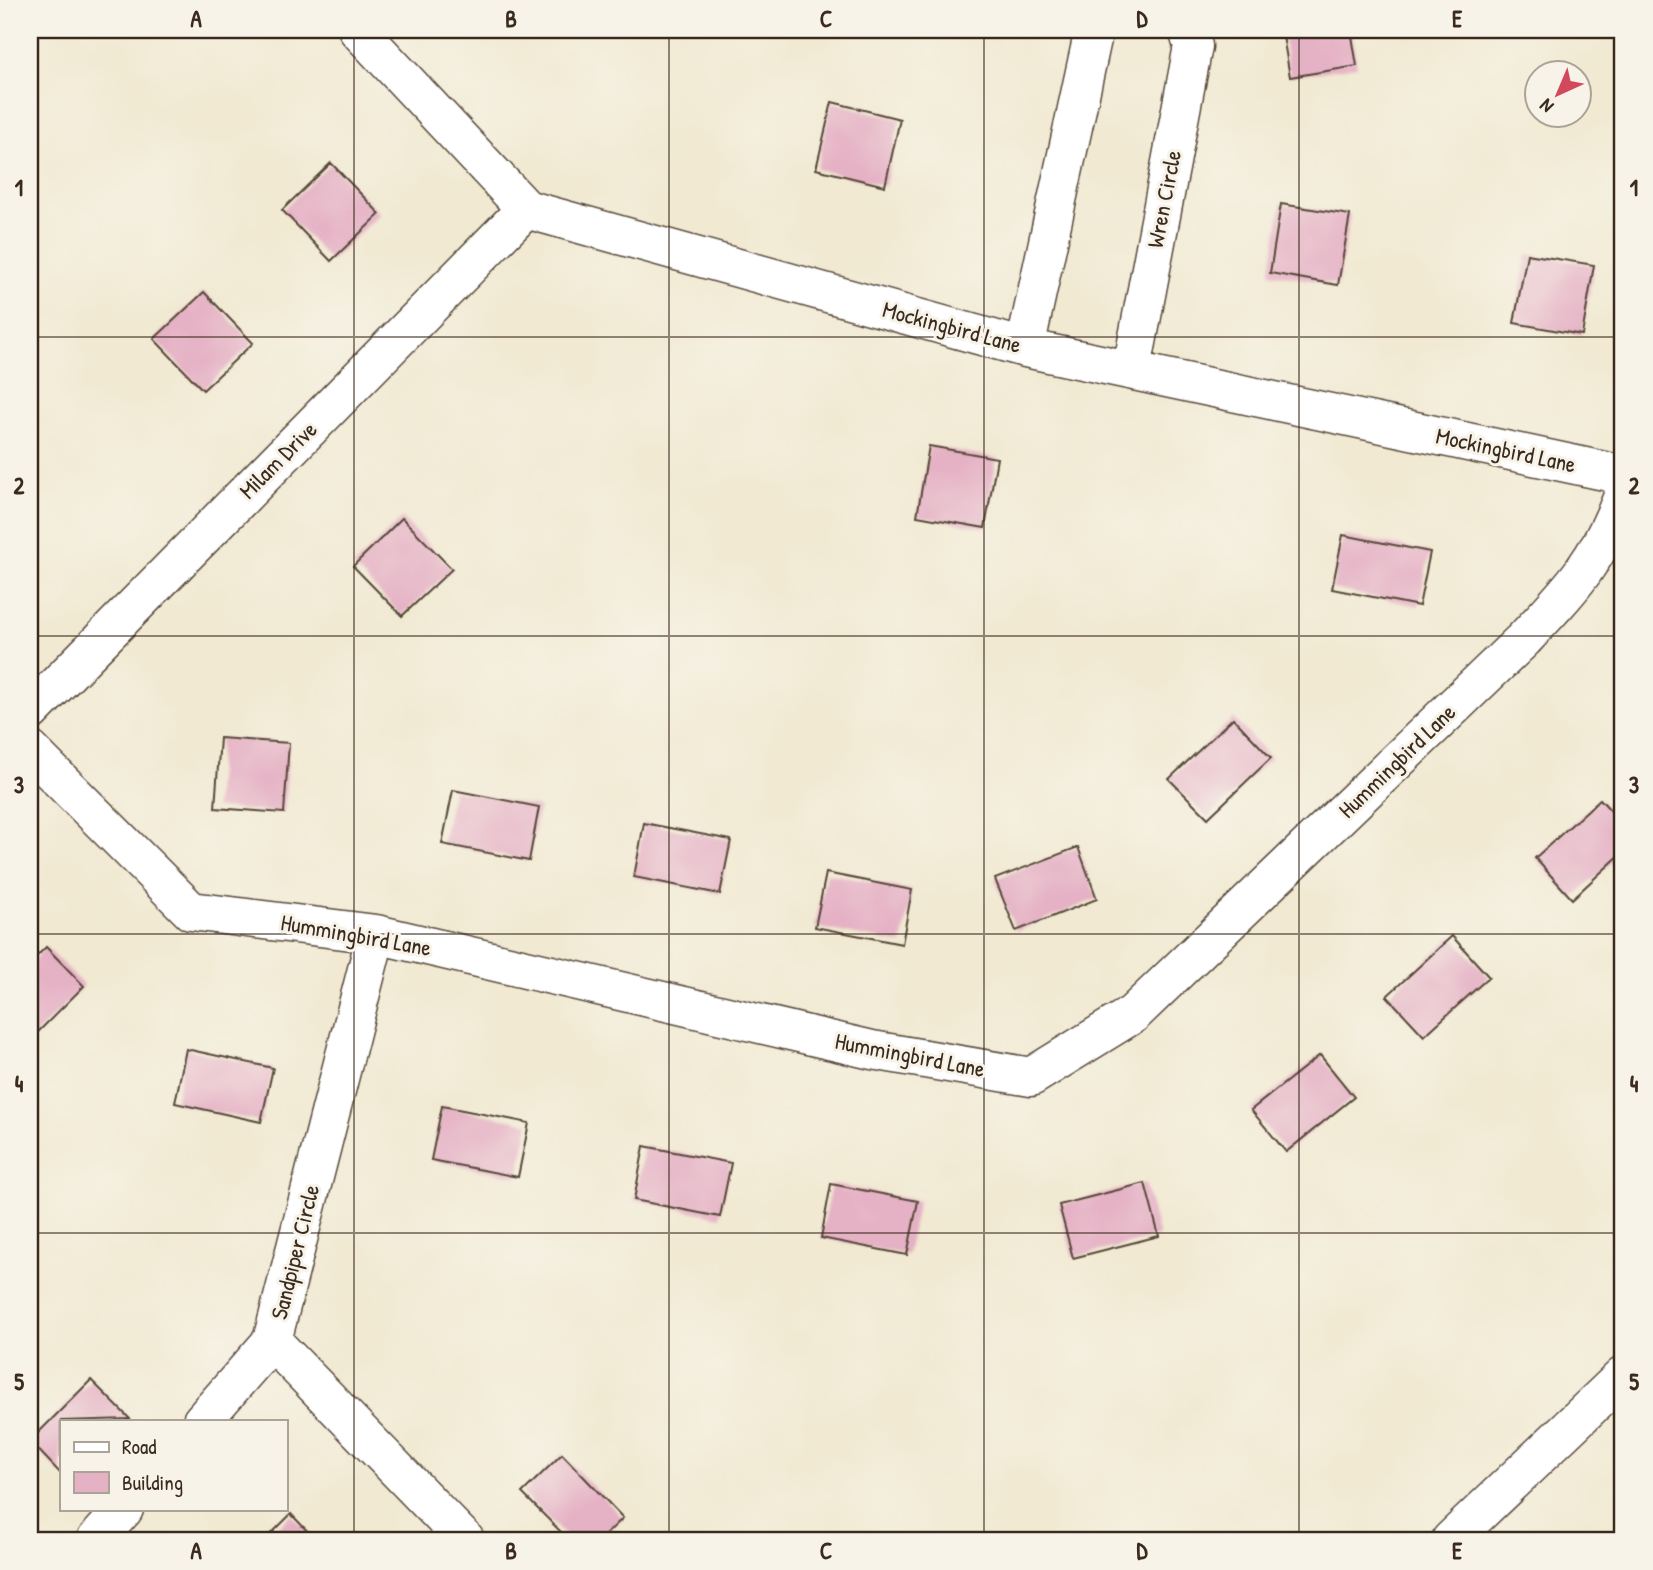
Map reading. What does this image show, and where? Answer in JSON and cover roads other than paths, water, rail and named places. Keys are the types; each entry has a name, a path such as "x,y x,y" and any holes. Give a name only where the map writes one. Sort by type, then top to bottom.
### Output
{"street":[{"path":"358,30 526,209"},
{"path":"1025,348 1094,30"},
{"name":"Wren Circle","path":"1132,369 1193,46 1188,30"},
{"name":"Mockingbird Lane","path":"526,209 1025,348 1623,475"},
{"name":"Milam Drive","path":"30,712 526,209"},
{"name":"Hummingbird Lane","path":"30,750 191,911 376,934 872,1050 1031,1077 1133,1014 1524,639 1578,582 1606,539 1623,496"},
{"name":"Sandpiper Circle","path":"376,934 272,1341 465,1540"},
{"path":"203,1420 272,1341"},
{"path":"1451,1540 1623,1376"},
{"path":"96,1540 123,1510"}]}
